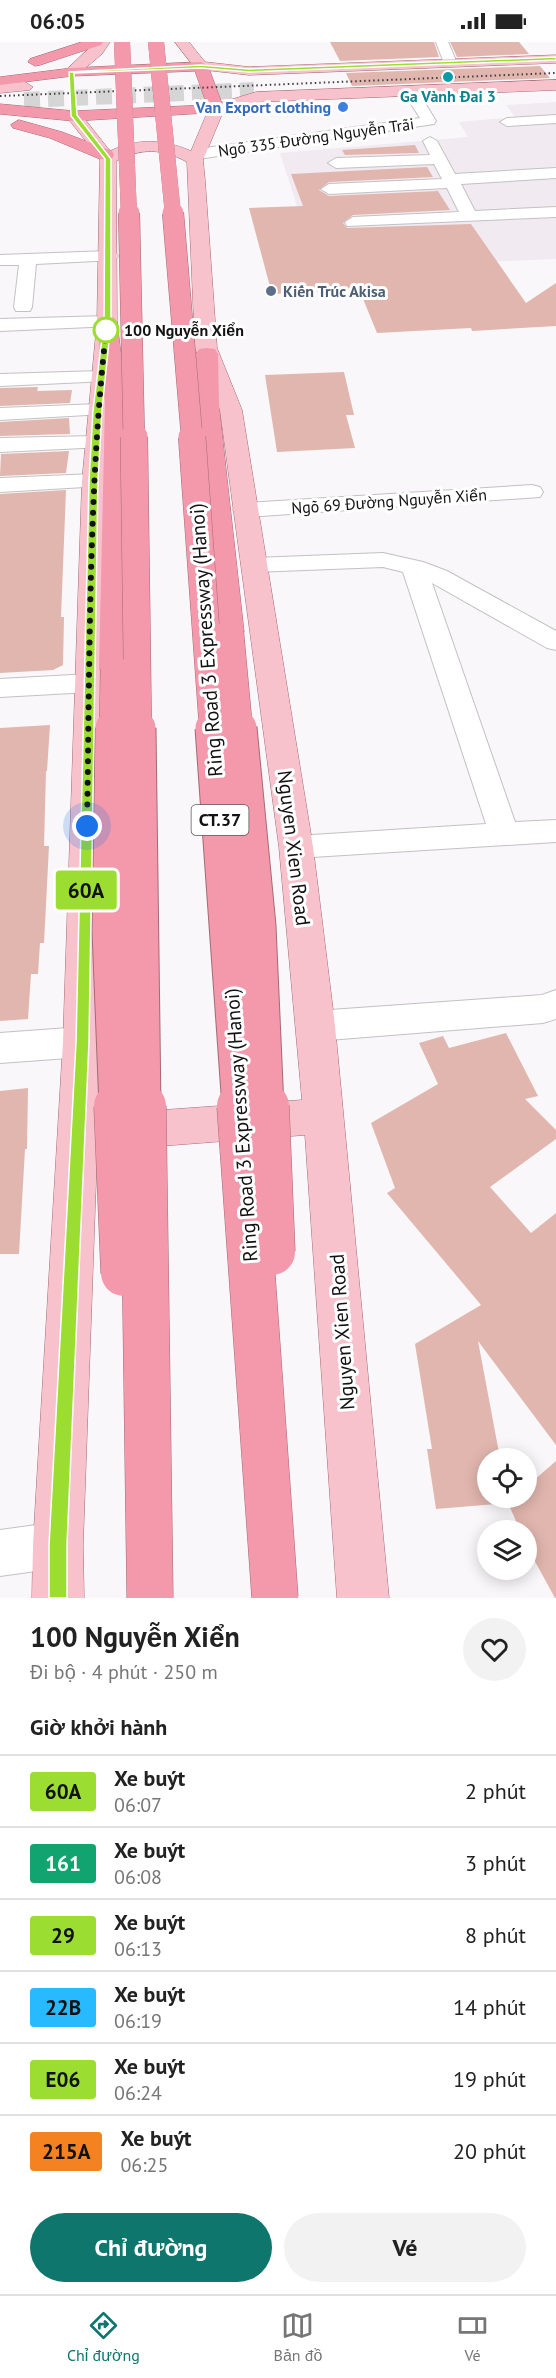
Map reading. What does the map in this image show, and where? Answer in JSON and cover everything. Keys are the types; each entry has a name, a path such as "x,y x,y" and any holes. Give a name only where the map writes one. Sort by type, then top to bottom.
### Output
{"highway":[{"path":"0,80 96,42"},
{"path":"122,42 134,328 150,1598"},
{"name":"Ring Road 3 Expressway (Hanoi)","path":"156,42 184,325 275,1598"},
{"path":"0,80 72,72 201,66 216,109 73,104 1,109"},
{"path":"72,72 73,104"},
{"path":"0,80 38,83 50,92 1,109"},
{"path":"1,109 56,135 108,168"},
{"path":"107,322 116,403 102,676 137,1598"},
{"path":"207,354 208,406 258,926 287,1598"}],"main road":[{"path":"72,72 97,51 103,42"},
{"path":"182,42 201,66 252,84 309,95 556,85"},
{"path":"256,55 311,68"},
{"path":"216,109 252,84 311,68 556,59"},
{"path":"252,84 556,66"},
{"path":"252,84 556,77"},
{"path":"0,80 25,94 1,109"},
{"path":"267,111 309,95"},
{"path":"73,104 124,196 128,473 125,791 131,1130 129,1598"},
{"name":"Nguyen Xien Road","path":"216,109 197,157 207,354 231,410 296,847 325,1116 363,1598"},
{"path":"206,136 226,128"},
{"path":"58,1598 58,1545 82,1042 102,676 94,481 107,322 108,168 129,149 154,146 176,148 197,157"},
{"path":"78,1135 325,1116"}],"street":[{"path":"442,42 450,63"},
{"name":"Ngõ 335 Đường Nguyễn Trãi","path":"197,157 429,120 417,100 404,91"},
{"path":"507,122 556,119"},
{"path":"430,141 470,216"},
{"path":"336,164 440,159"},
{"path":"513,159 524,175"},
{"path":"329,189 556,173"},
{"path":"353,222 556,212"},
{"path":"0,249 109,251"},
{"path":"0,260 28,260 109,251"},
{"path":"23,307 28,260"},
{"path":"0,325 107,322"},
{"path":"0,380 101,377"},
{"path":"0,414 98,410"},
{"path":"0,445 96,442"},
{"path":"0,484 94,481"},
{"name":"Ngõ 69 Đường Nguyễn Xiển","path":"245,510 532,492"},
{"path":"254,565 383,560 414,567 438,576 556,641"},
{"path":"414,567 504,833"},
{"path":"0,688 102,676"},
{"path":"296,847 556,831"},
{"path":"316,1026 543,1009 556,1004"},
{"path":"0,1048 82,1042"},
{"path":"0,1553 58,1545"}],"shaded area":[{"path":"556,102 556,259 317,269 280,153 468,137 459,122 515,117 506,105"}],"building":[{"path":"330,42 434,42 439,57 340,61"},
{"path":"450,42 519,42 529,54 457,57"},
{"name":"Ga Vành Đai 3","path":"540,66 550,78 352,86 346,73"},
{"path":"415,145 419,153 345,155 342,150"},
{"path":"427,167 433,177 329,182 319,190 329,196 438,191 450,210 353,215 343,223 347,228 471,224 526,303 556,283 556,326 377,333 359,289 272,294 249,208 303,206 291,174"},
{"path":"344,372 354,415 346,415 355,448 277,452 265,375"},
{"path":"38,387 37,391 72,390 70,403 0,406 0,388"},
{"path":"69,418 70,434 0,436 0,422"},
{"path":"69,451 66,473 0,476 1,454"},
{"path":"66,490 61,617 64,617 63,665 53,670 0,673 0,494"},
{"path":"50,725 46,771 44,846 49,846 44,943 40,943 38,974 31,974 28,1019 0,1021 0,728"},
{"path":"506,1033 538,1096 525,1099 556,1130 556,1139 490,1187 531,1233 556,1213 556,1445 478,1341 498,1448 477,1448 477,1506 436,1509 427,1449 432,1449 415,1344 481,1305 387,1193 395,1188 371,1123 438,1084 419,1043 443,1036 449,1048"},
{"path":"28,1088 27,1149 25,1149 19,1254 0,1254 0,1091"},
{"path":"556,1461 556,1598 537,1565 537,1520 516,1520 510,1508 537,1508 537,1477"}],"tunnel":[{"path":"24,100 254,90"}],"railway":[{"path":"0,96 556,73"}],"bus line":[{"name":"60A","path":"58,1598 58,1545 82,1042 94,481 107,322 109,256 108,159 74,116 72,72 201,66 249,71 556,59"}],"place":[{"name":"Ga Vành Đai 3","path":"448,77"},
{"name":"Van Export clothing","path":"343,107"},
{"name":"Kiến Trúc Akisa","path":"271,291"},
{"name":"100 Nguyễn Xiển","path":"106,330"}],"route":[{"path":"87,826 94,481 107,322 106,330"}]}
